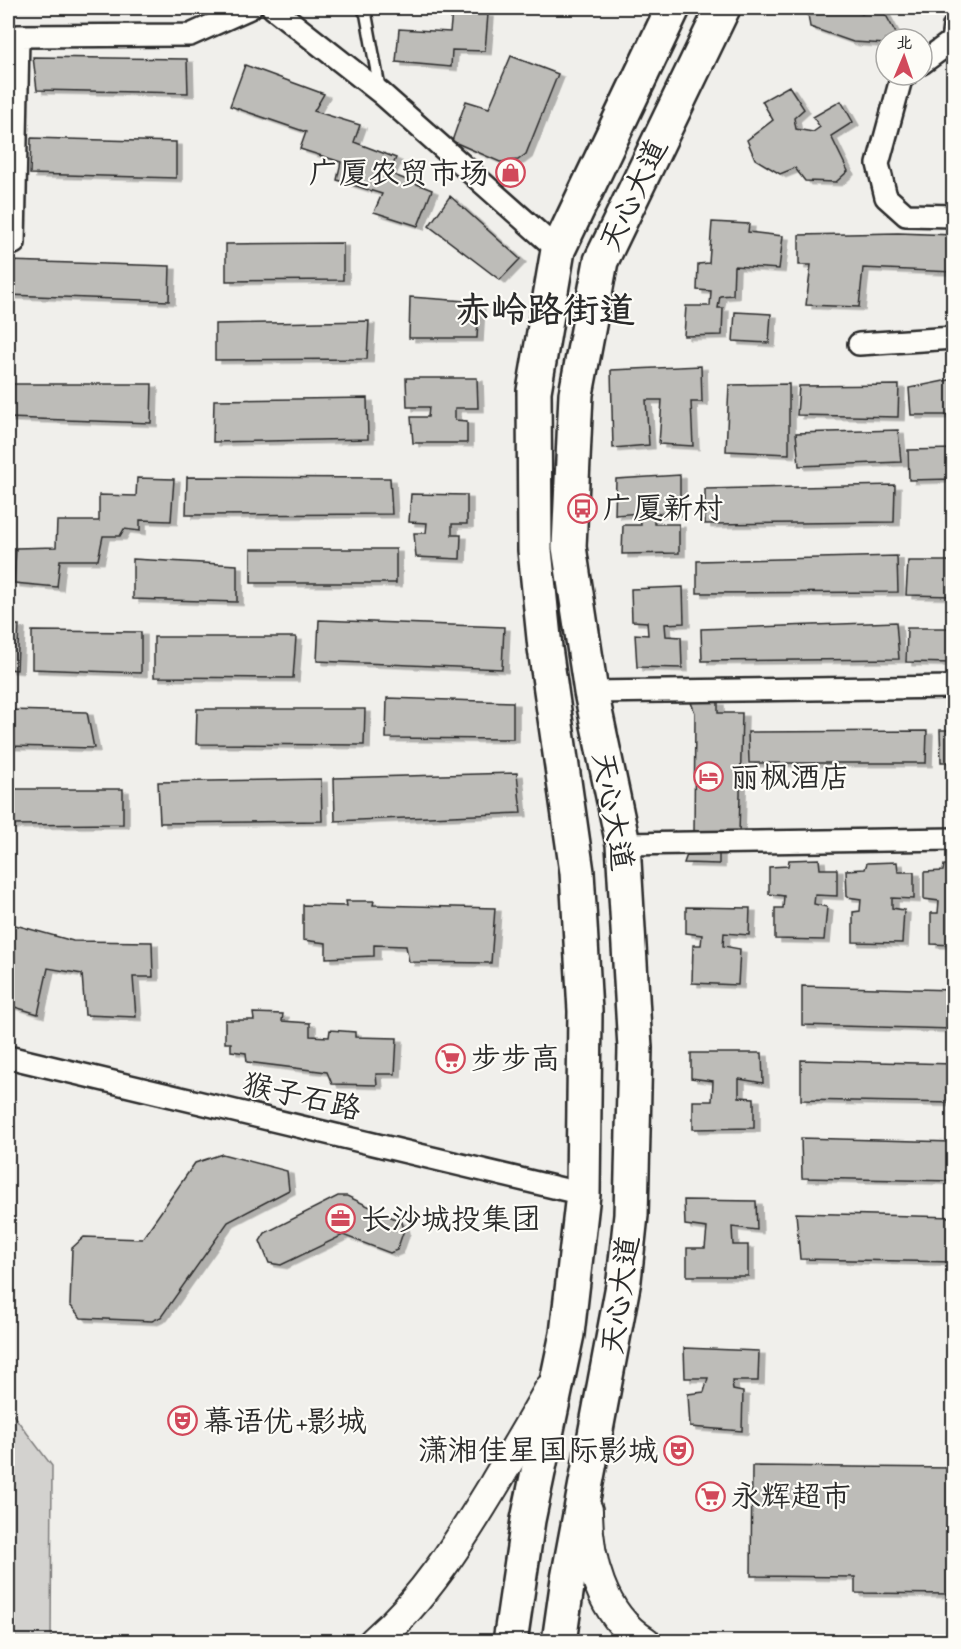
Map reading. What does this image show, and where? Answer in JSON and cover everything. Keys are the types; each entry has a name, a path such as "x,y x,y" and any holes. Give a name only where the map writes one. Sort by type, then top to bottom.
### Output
{"main road":[{"name":"天心大道","path":"510,1641 528,1520 567,1334 583,1194 585,1011 577,872 545,648 535,550 534,391 558,250 673,8"},
{"name":"天心大道","path":"559,1641 615,1335 631,1215 635,1048 623,844 591,692 569,547 578,383 602,261 723,8"},
{"path":"374,1641 417,1599 462,1539 521,1443 558,1373"},
{"path":"588,1480 587,1532 593,1566 604,1595 620,1619 645,1641"}],"street":[{"path":"14,243 18,36 190,35 250,8"},
{"path":"273,8 381,93 558,250"},
{"path":"934,54 952,41 954,26"},
{"path":"899,87 878,164 886,197 906,215 954,216"},
{"path":"858,344 954,338"},
{"path":"591,692 954,687"},
{"path":"623,844 951,836"},
{"name":"猴子石路","path":"8,1057 583,1194"}],"lane":[{"path":"362,8 366,14 381,93"}],"shaded area":[{"path":"8,1408 52,1466 51,1641 8,1641"}],"building":[{"path":"807,8 847,8 862,14 875,8 882,8 892,27 874,27 874,43 853,42 810,27"},
{"path":"452,12 488,14 485,51 452,50 451,67 396,62 399,29 450,32"},
{"path":"511,56 558,74 526,154 518,160 500,162 452,141 466,101 489,108"},
{"path":"33,57 187,59 188,93 37,90"},
{"path":"245,65 324,94 314,111 360,125 354,142 396,158 389,173 432,190 418,226 374,212 382,194 337,180 341,162 300,149 306,132 230,106"},
{"path":"789,86 804,109 794,118 796,129 813,132 820,127 813,117 841,101 853,122 831,136 848,171 836,182 805,181 795,168 780,174 755,159 747,140 773,120 762,101"},
{"path":"31,138 176,142 176,178 30,174"},
{"path":"450,196 520,259 500,280 429,226"},
{"path":"712,222 749,224 748,232 783,236 779,269 734,266 733,295 720,296 718,308 723,308 722,335 684,336 686,306 710,306 711,291 697,290 698,264 709,263"},
{"path":"898,233 954,235 954,272 863,268 859,307 806,305 811,265 799,265 799,235"},
{"path":"343,243 343,280 226,281 226,244"},
{"path":"8,261 170,266 169,301 8,295"},
{"path":"410,297 479,302 477,338 409,338"},
{"path":"735,312 771,314 769,343 733,341"},
{"path":"369,321 367,359 215,360 215,324"},
{"path":"701,366 702,402 691,402 693,446 659,444 662,400 646,400 649,445 613,448 611,370"},
{"path":"406,378 477,378 478,408 455,408 455,420 467,421 467,443 413,443 411,417 428,417 429,407 407,407"},
{"path":"954,379 954,415 911,415 909,388"},
{"path":"8,384 152,384 151,423 8,418"},
{"path":"789,384 789,454 726,451 729,385"},
{"path":"899,385 898,417 797,415 799,386"},
{"path":"367,398 368,439 213,442 214,400"},
{"path":"898,430 901,462 799,466 796,433"},
{"path":"954,449 954,479 909,480 908,450"},
{"path":"680,475 680,512 654,514 654,524 679,524 679,553 622,554 623,525 641,525 640,513 615,515 616,479"},
{"path":"187,477 390,478 392,514 186,515"},
{"path":"137,478 174,479 171,521 140,520 140,531 124,529 120,536 103,536 98,560 60,560 57,587 14,583 16,548 56,547 57,521 99,521 99,495 136,496"},
{"path":"895,485 894,522 705,524 705,489"},
{"path":"411,494 467,495 467,524 452,524 452,535 461,535 460,559 416,557 414,533 426,533 427,523 409,522"},
{"path":"251,549 396,549 396,583 251,583"},
{"path":"897,556 898,592 697,593 697,561"},
{"path":"133,559 237,565 237,602 133,599"},
{"path":"908,561 954,561 954,596 906,595"},
{"path":"683,587 684,623 665,624 666,636 681,637 682,668 637,667 635,634 648,635 647,622 632,621 631,589"},
{"path":"319,620 504,627 502,669 317,661"},
{"path":"896,622 899,659 702,661 701,629"},
{"path":"8,625 19,625 17,670 8,669"},
{"path":"907,628 954,628 954,663 906,662"},
{"path":"32,631 141,632 141,673 32,669"},
{"path":"154,637 296,637 293,678 154,677"},
{"path":"682,679 701,680 700,701 718,702 718,713 742,713 739,835 719,835 719,864 684,863 694,835 695,713"},
{"path":"387,698 513,702 513,739 386,738"},
{"path":"197,709 365,709 364,745 196,744"},
{"path":"8,710 87,712 94,748 8,746"},
{"path":"940,730 954,730 954,762 941,762"},
{"path":"927,731 926,763 749,763 748,732"},
{"path":"517,773 521,813 335,821 334,778"},
{"path":"321,779 322,821 160,823 158,782"},
{"path":"8,789 123,789 123,824 8,825"},
{"path":"819,859 820,869 837,869 837,896 815,895 814,904 827,907 824,940 775,939 775,908 783,908 784,896 769,894 769,867 788,866 789,860"},
{"path":"897,862 898,872 914,872 914,899 892,898 892,908 904,910 902,943 853,942 853,912 860,911 861,899 847,897 846,870 865,869 867,863"},
{"path":"944,865 954,865 954,945 931,944 931,913 938,913 939,901 924,899 924,872 943,871"},
{"path":"346,901 374,901 373,905 495,908 491,963 409,962 406,946 374,945 374,956 326,958 326,943 303,940 303,905 347,906"},
{"path":"686,907 750,908 749,935 724,933 723,946 740,949 738,985 692,983 693,945 701,945 702,935 686,933"},
{"path":"8,923 73,941 152,942 153,977 133,977 136,1017 85,1015 82,974 48,968 38,1014 8,1005"},
{"path":"802,986 954,990 954,1029 802,1025"},
{"path":"253,1013 283,1014 282,1021 310,1023 310,1036 329,1037 330,1030 355,1032 355,1037 397,1038 395,1074 376,1074 377,1085 332,1084 327,1072 247,1062 246,1053 231,1051 231,1043 225,1043 225,1020 254,1020"},
{"path":"691,1053 762,1053 763,1083 739,1079 739,1097 754,1098 754,1128 693,1129 693,1101 712,1101 713,1081 691,1078"},
{"path":"801,1060 954,1064 954,1103 801,1100"},
{"path":"801,1138 954,1142 954,1181 802,1178"},
{"path":"222,1154 287,1171 289,1190 228,1222 161,1317 152,1321 81,1318 70,1305 72,1248 84,1237 142,1239 195,1163"},
{"path":"338,1196 347,1196 402,1222 404,1230 397,1250 390,1253 343,1235 281,1265 269,1263 260,1241 265,1233"},
{"path":"684,1200 756,1201 757,1230 732,1227 733,1245 748,1245 748,1276 687,1276 687,1248 705,1248 707,1228 685,1225"},
{"path":"796,1213 954,1217 954,1262 800,1259"},
{"path":"954,1290 954,1404 951,1404"},
{"path":"684,1348 759,1351 758,1381 732,1381 733,1390 743,1392 742,1431 690,1427 688,1394 704,1392 708,1378 685,1378"},
{"path":"752,1466 954,1468 954,1594 855,1593 855,1577 751,1576"}],"place":[{"name":"广厦农贸市场","path":"510,173"},
{"name":"广厦新村","path":"582,508"},
{"name":"丽枫酒店","path":"709,777"},
{"name":"步步高","path":"450,1058"},
{"name":"长沙城投集团","path":"340,1219"},
{"name":"幕语优+影城","path":"182,1421"},
{"name":"潇湘佳星国际影城","path":"679,1450"},
{"name":"永辉超市","path":"710,1496"}],"district":[{"name":"赤岭路街道","path":"545,309"}]}
